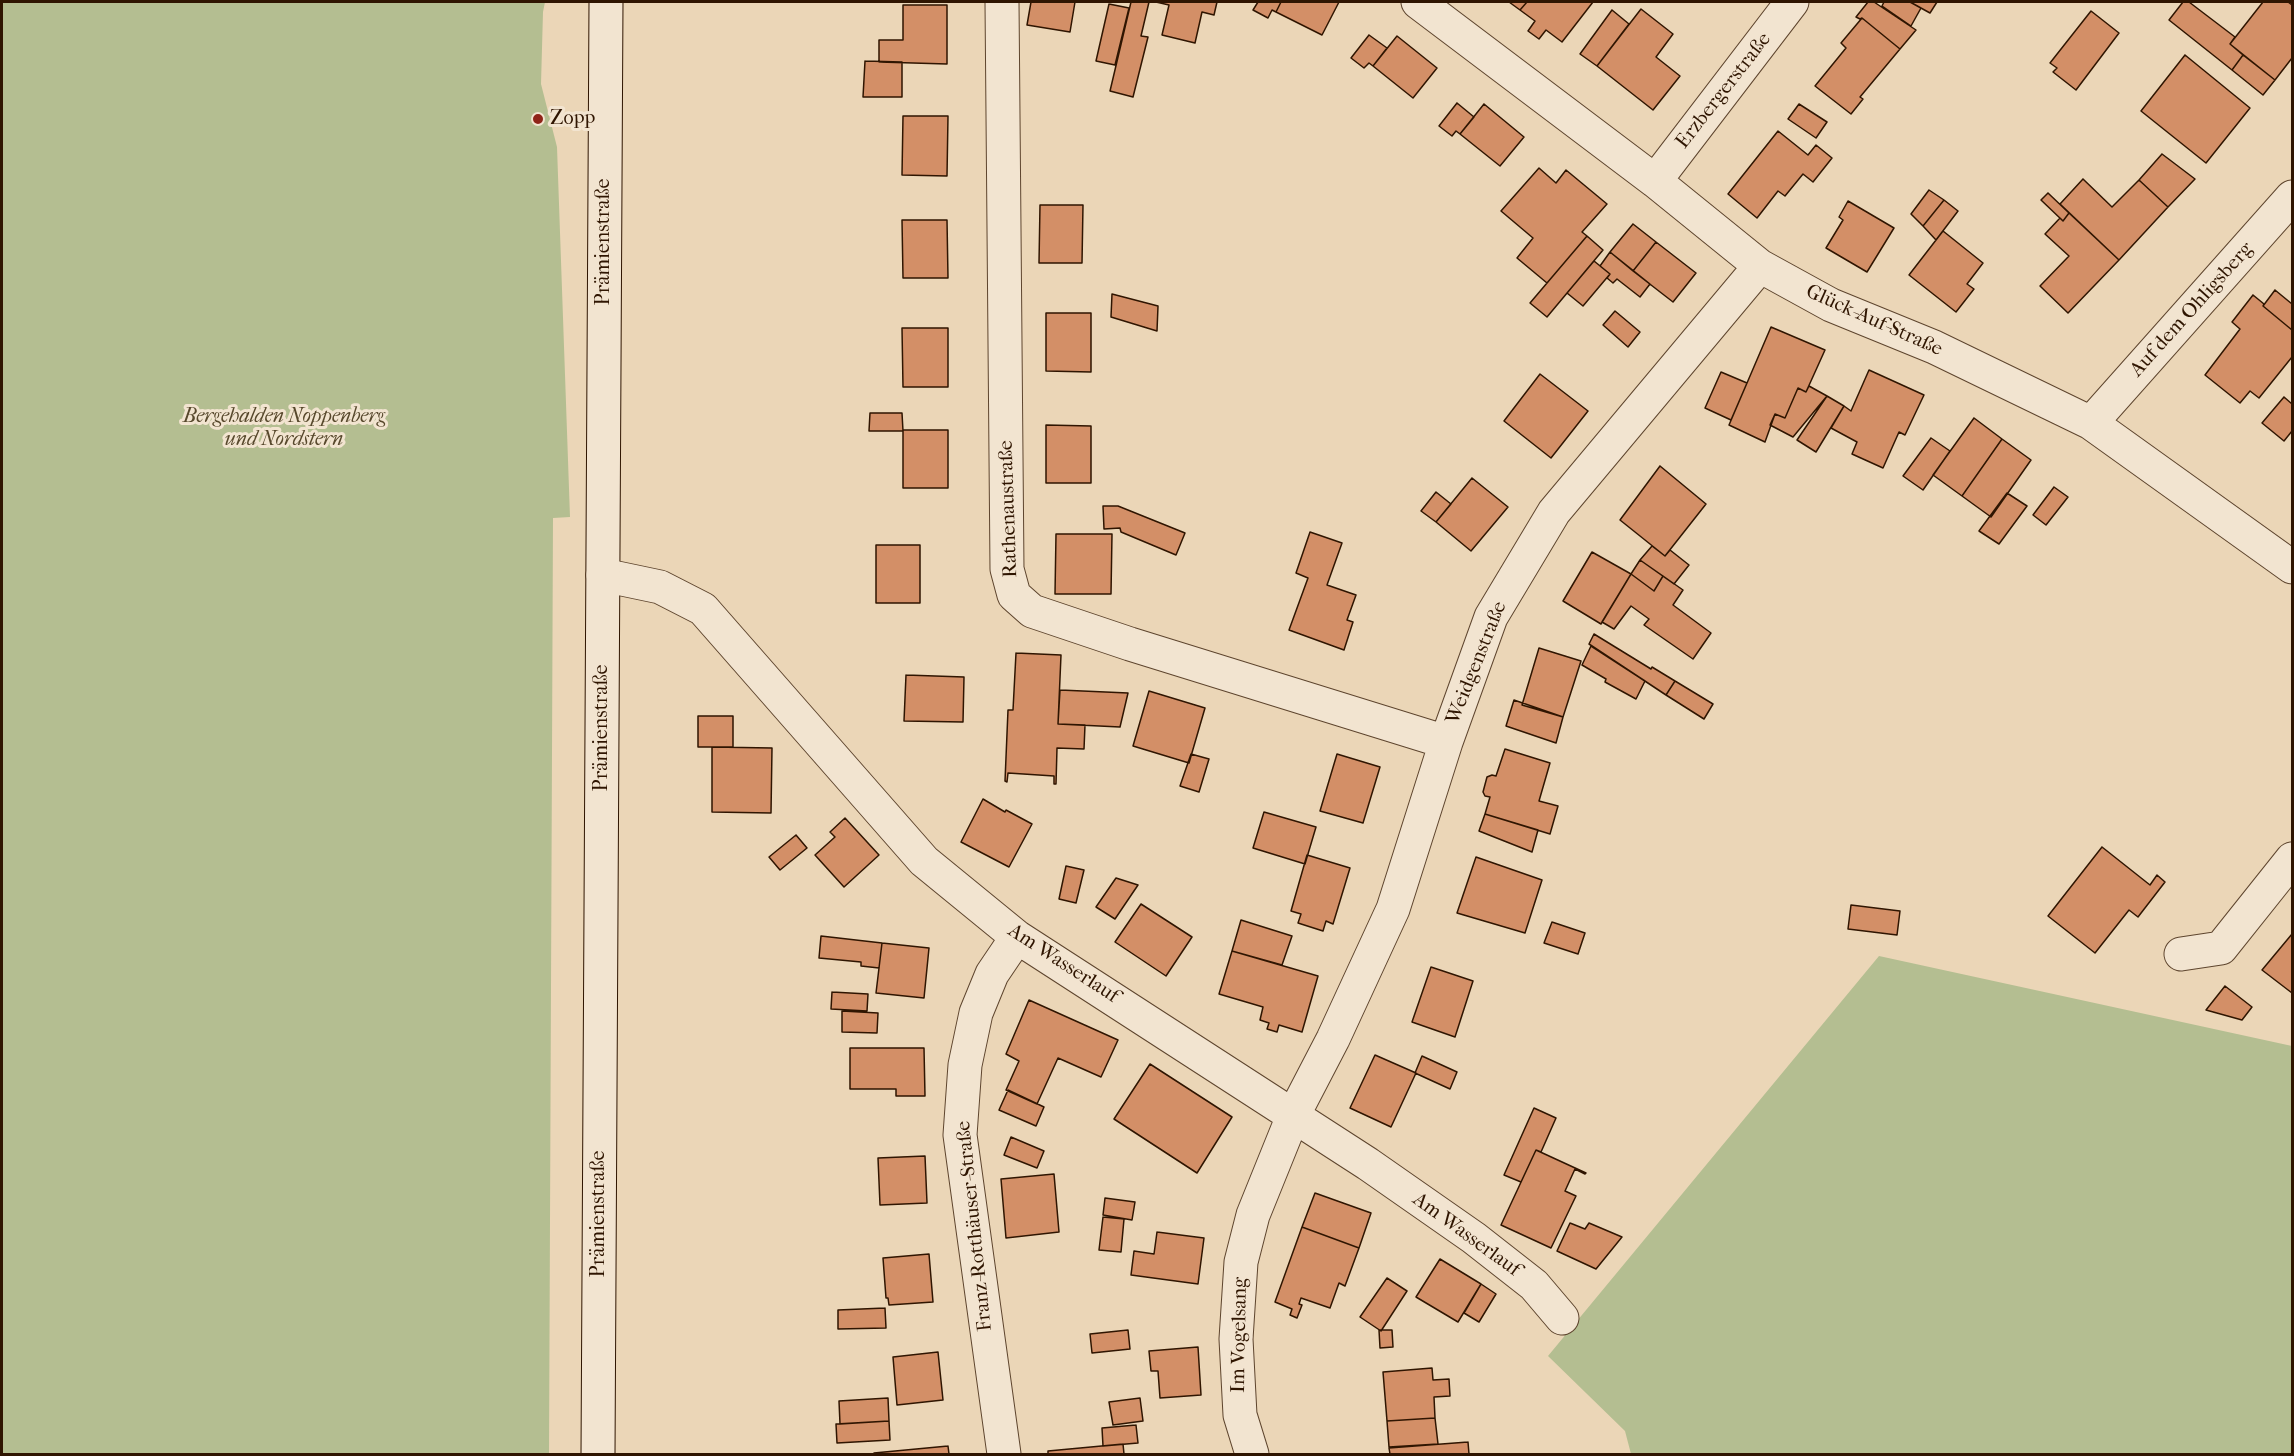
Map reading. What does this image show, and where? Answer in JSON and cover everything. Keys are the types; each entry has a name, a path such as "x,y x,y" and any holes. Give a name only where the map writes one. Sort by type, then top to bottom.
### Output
{"street":[{"name":"Prämienstraße","path":"598,1455 606,2"},
{"name":"Rathenaustraße","path":"1002,2 1007,569 1014,595 1032,611 1446,742"},
{"name":"Glück-Auf-Straße","path":"1418,2 1655,181 1760,266 1831,305 1934,347 2091,423 2292,567"},
{"name":"Erzbergerstraße","path":"1655,181 1792,2"},
{"name":"Auf dem Ohligsberg","path":"2091,423 2292,197"},
{"name":"Weidgenstraße","path":"1293,1116 1333,1039 1393,909 1446,742 1491,617 1554,512 1760,266"},
{"name":"Am Wasserlauf","path":"603,575 660,587 703,609 924,861 1017,937 1368,1164 1474,1238 1534,1285 1562,1318"},
{"path":"2181,954 2221,948 2292,859"},
{"name":"Franz-Rotthäuser-Straße","path":"1004,1455 960,1135 965,1065 976,1013 992,974 1017,937"},
{"name":"Im Vogelsang","path":"1252,1455 1240,1415 1236,1339 1242,1262 1253,1215 1293,1116"}],"green space":[{"name":"Bergehalden Noppenberg und Nordstern","path":"2,2 545,2 541,84 557,147 570,517 553,518 549,1454 2,1454"},
{"path":"1879,956 2292,1046 2292,1454 1631,1454 1625,1431 1548,1356"}],"building":[{"path":"1031,2 1075,2 1070,32 1027,25"},
{"path":"1131,2 1149,2 1141,36 1148,37 1133,97 1110,91"},
{"path":"1156,2 1217,2 1214,15 1202,12 1195,43 1162,35 1169,5"},
{"path":"1258,2 1281,2 1276,12 1272,10 1268,18 1253,10"},
{"path":"1281,2 1339,2 1322,35 1276,12"},
{"path":"1509,2 1527,2 1520,10"},
{"path":"1527,2 1593,2 1562,42 1546,30 1539,39 1528,31 1535,21 1520,10"},
{"path":"1868,2 1874,2 1916,30 1900,49 1862,18 1856,17"},
{"path":"1884,2 1910,2 1921,8 1911,26 1882,6"},
{"path":"1910,2 1937,2 1930,13"},
{"path":"2183,2 2189,2 2235,37 2230,44 2243,55 2232,70 2169,20"},
{"path":"2263,2 2288,2 2292,5 2292,58 2275,80 2230,44"},
{"path":"1109,4 1129,8 1115,65 1096,61"},
{"path":"903,5 947,5 947,64 879,62 879,40 903,40"},
{"path":"1641,9 1673,34 1656,57 1680,76 1653,110 1597,66"},
{"path":"1612,10 1629,24 1597,66 1580,54"},
{"path":"2091,11 2119,33 2076,90 2053,72 2057,68 2050,63"},
{"path":"1862,18 1900,49 1860,97 1863,99 1851,114 1815,86 1846,48 1841,43"},
{"path":"1369,35 1387,48 1373,66 1369,63 1364,68 1351,58"},
{"path":"1397,36 1437,68 1413,98 1373,66"},
{"path":"2185,55 2250,108 2206,163 2141,111"},
{"path":"2243,55 2275,80 2263,95 2232,70"},
{"path":"865,61 902,62 902,97 863,97"},
{"path":"1457,103 1474,117 1460,134 1456,131 1452,136 1439,126"},
{"path":"1484,104 1524,137 1500,166 1460,134"},
{"path":"1799,104 1827,122 1816,138 1788,119"},
{"path":"903,116 948,116 947,176 902,175"},
{"path":"1778,131 1808,155 1816,145 1832,158 1813,182 1803,174 1785,196 1778,191 1757,218 1728,194"},
{"path":"2162,154 2195,179 2168,207 2139,180"},
{"path":"1539,168 1556,183 1566,170 1607,204 1582,232 1587,236 1547,283 1517,258 1533,238 1501,211"},
{"path":"2083,179 2112,207 2139,180 2168,207 2119,260 2060,204"},
{"path":"1929,190 1944,200 1923,226 1911,214"},
{"path":"2048,193 2069,213 2063,221 2041,200"},
{"path":"1944,200 1958,211 1936,240 1923,226"},
{"path":"1848,201 1894,228 1867,272 1826,248 1843,220 1839,217"},
{"path":"1040,205 1083,205 1082,263 1039,263"},
{"path":"2069,213 2119,260 2068,313 2040,286 2069,256 2045,234 2060,218 2063,221"},
{"path":"902,220 947,220 948,278 903,278"},
{"path":"1633,224 1656,242 1633,271 1610,252"},
{"path":"1943,231 1983,263 1967,284 1974,289 1956,312 1909,275"},
{"path":"1587,236 1603,250 1547,317 1530,303"},
{"path":"1656,242 1696,273 1673,302 1633,271"},
{"path":"1610,252 1650,284 1640,297 1617,279 1613,283 1607,278 1610,274 1600,266"},
{"path":"1594,261 1610,274 1583,306 1567,293"},
{"path":"2275,290 2292,304 2292,330 2263,306"},
{"path":"1112,294 1158,306 1157,331 1111,317"},
{"path":"2253,295 2292,330 2292,357 2259,398 2250,391 2240,403 2205,375 2240,329 2232,322"},
{"path":"1615,311 1640,332 1628,347 1603,325"},
{"path":"1046,313 1091,313 1091,372 1046,371"},
{"path":"1771,327 1825,350 1806,392 1798,388 1785,418 1775,414 1765,442 1729,425"},
{"path":"902,328 948,328 948,387 903,387"},
{"path":"1869,370 1924,395 1905,435 1899,432 1883,468 1852,454 1857,442 1831,428 1844,406 1851,411"},
{"path":"1721,372 1747,383 1731,420 1705,408"},
{"path":"1540,374 1588,411 1551,458 1504,421"},
{"path":"1809,386 1827,396 1793,437 1770,425 1775,414 1785,418 1798,388 1806,392"},
{"path":"1827,396 1844,406 1816,452 1797,440"},
{"path":"2284,397 2292,404 2292,431 2284,441 2262,423"},
{"path":"870,413 902,413 903,431 869,431"},
{"path":"1974,418 2002,439 1962,496 1933,475"},
{"path":"1046,425 1091,426 1091,483 1046,483"},
{"path":"903,430 948,430 948,488 903,488"},
{"path":"1931,438 1950,451 1923,490 1903,476"},
{"path":"2002,439 2031,460 1991,517 1962,496"},
{"path":"1660,466 1706,504 1665,556 1620,520"},
{"path":"1472,478 1508,507 1471,551 1436,522"},
{"path":"2054,487 2068,497 2046,525 2033,515"},
{"path":"1436,492 1451,504 1436,522 1421,511"},
{"path":"2007,493 2027,506 1999,544 1979,531"},
{"path":"1103,506 1118,506 1185,533 1176,555 1121,532 1120,528 1104,529"},
{"path":"1310,532 1342,543 1327,585 1356,595 1347,620 1353,622 1344,650 1289,630 1308,578 1296,573"},
{"path":"1056,534 1112,534 1111,594 1055,594"},
{"path":"876,545 920,545 920,603 876,603"},
{"path":"1652,546 1665,556 1670,550 1689,565 1674,584 1640,560"},
{"path":"1592,552 1631,574 1601,624 1563,601"},
{"path":"1640,560 1663,576 1654,591 1631,574"},
{"path":"1631,574 1654,591 1663,576 1683,590 1673,605 1711,633 1693,659 1644,625 1649,619 1631,606 1614,629 1602,622"},
{"path":"1594,634 1675,681 1666,695 1589,644"},
{"path":"1591,646 1645,681 1636,699 1605,682 1606,679 1582,665"},
{"path":"1539,648 1581,661 1563,717 1522,705"},
{"path":"1016,653 1061,655 1058,724 1085,725 1084,749 1057,748 1056,784 1054,784 1054,776 1008,773 1007,782 1005,781 1008,710 1013,710"},
{"path":"906,675 964,677 963,722 904,721"},
{"path":"1675,681 1713,704 1704,719 1666,695"},
{"path":"1060,690 1128,693 1120,727 1058,724"},
{"path":"1149,691 1205,708 1189,763 1133,746"},
{"path":"1514,700 1563,717 1556,743 1506,726"},
{"path":"698,716 733,716 733,747 698,747"},
{"path":"712,747 772,748 771,813 712,812"},
{"path":"1505,749 1550,763 1539,801 1558,806 1550,834 1485,814 1490,797 1485,796 1483,792 1487,777 1496,776"},
{"path":"1191,754 1209,759 1199,792 1180,786"},
{"path":"1337,754 1380,767 1363,823 1320,811"},
{"path":"983,799 1032,824 1009,867 961,842"},
{"path":"1264,812 1316,827 1305,864 1253,848"},
{"path":"1485,814 1538,830 1532,852 1479,831"},
{"path":"845,818 879,855 844,887 815,855 835,837 830,832"},
{"path":"796,835 807,848 780,870 769,857"},
{"path":"2102,847 2150,885 2157,875 2165,882 2138,917 2129,910 2095,953 2048,916"},
{"path":"1307,855 1350,868 1333,924 1326,921 1323,931 1298,923 1301,914 1291,911"},
{"path":"1476,857 1542,880 1525,933 1457,913"},
{"path":"1066,866 1084,870 1076,903 1059,899"},
{"path":"1116,878 1138,885 1115,919 1096,907"},
{"path":"1141,904 1192,937 1166,976 1115,942"},
{"path":"1851,905 1900,911 1897,935 1848,929"},
{"path":"1241,920 1292,936 1282,965 1232,951"},
{"path":"1552,922 1585,933 1578,954 1544,943"},
{"path":"2292,934 2292,993 2262,970"},
{"path":"821,936 882,943 879,968 861,966 861,962 819,958"},
{"path":"882,943 929,948 924,998 876,993"},
{"path":"1232,951 1318,976 1302,1032 1279,1025 1277,1032 1267,1029 1269,1023 1260,1020 1263,1007 1219,994"},
{"path":"1431,967 1473,981 1455,1037 1412,1022"},
{"path":"2225,986 2252,1007 2242,1020 2206,1010"},
{"path":"832,992 868,994 867,1011 831,1009"},
{"path":"1029,1000 1118,1040 1101,1077 1058,1058 1037,1104 1006,1090 1019,1061 1006,1054"},
{"path":"842,1011 878,1013 877,1033 842,1032"},
{"path":"850,1048 924,1048 925,1096 896,1096 896,1089 850,1089"},
{"path":"1375,1055 1416,1073 1391,1127 1350,1108"},
{"path":"1422,1056 1457,1072 1450,1089 1415,1073"},
{"path":"1150,1064 1232,1117 1197,1173 1114,1119"},
{"path":"1008,1090 1044,1107 1036,1126 999,1110"},
{"path":"1534,1108 1556,1118 1541,1152 1536,1150 1521,1182 1504,1175"},
{"path":"1011,1137 1044,1151 1037,1168 1004,1155"},
{"path":"1536,1150 1586,1173 1575,1169 1565,1191 1576,1196 1551,1248 1501,1225"},
{"path":"925,1156 927,1203 880,1205 878,1158"},
{"path":"1054,1174 1059,1232 1006,1238 1001,1179"},
{"path":"1315,1193 1371,1213 1359,1248 1302,1227"},
{"path":"1105,1198 1135,1202 1132,1220 1103,1215"},
{"path":"1103,1217 1124,1219 1121,1252 1099,1250"},
{"path":"1570,1223 1585,1229 1589,1223 1622,1237 1596,1269 1557,1251"},
{"path":"1302,1227 1359,1248 1345,1286 1339,1283 1330,1308 1301,1298 1299,1304 1302,1305 1297,1318 1290,1315 1292,1309 1275,1302"},
{"path":"1157,1232 1204,1238 1198,1284 1131,1275 1134,1251 1154,1254"},
{"path":"929,1254 933,1302 889,1305 888,1298 886,1298 883,1258"},
{"path":"1440,1259 1481,1284 1458,1322 1416,1297"},
{"path":"1387,1278 1407,1291 1381,1331 1360,1317"},
{"path":"1481,1284 1496,1294 1479,1322 1464,1313"},
{"path":"885,1308 886,1328 838,1329 838,1310"},
{"path":"1128,1330 1130,1349 1092,1353 1090,1334"},
{"path":"1379,1330 1392,1330 1393,1347 1380,1348"},
{"path":"1198,1347 1201,1395 1160,1398 1158,1371 1151,1371 1149,1351"},
{"path":"938,1352 943,1400 897,1405 893,1357"},
{"path":"1432,1368 1433,1380 1449,1379 1450,1396 1434,1397 1435,1418 1387,1421 1383,1372"},
{"path":"888,1398 889,1421 840,1424 839,1401"},
{"path":"1140,1398 1143,1421 1113,1425 1109,1402"},
{"path":"1435,1418 1438,1444 1389,1447 1387,1421"},
{"path":"889,1421 890,1440 837,1443 836,1424"},
{"path":"1136,1425 1138,1443 1103,1446 1102,1428"},
{"path":"1468,1442 1469,1454 1390,1454 1389,1448"},
{"path":"1123,1444 1124,1454 1048,1454 1048,1451"},
{"path":"948,1446 949,1454 874,1454 874,1453"}],"place":[{"name":"Zopp","path":"538,119"}]}
